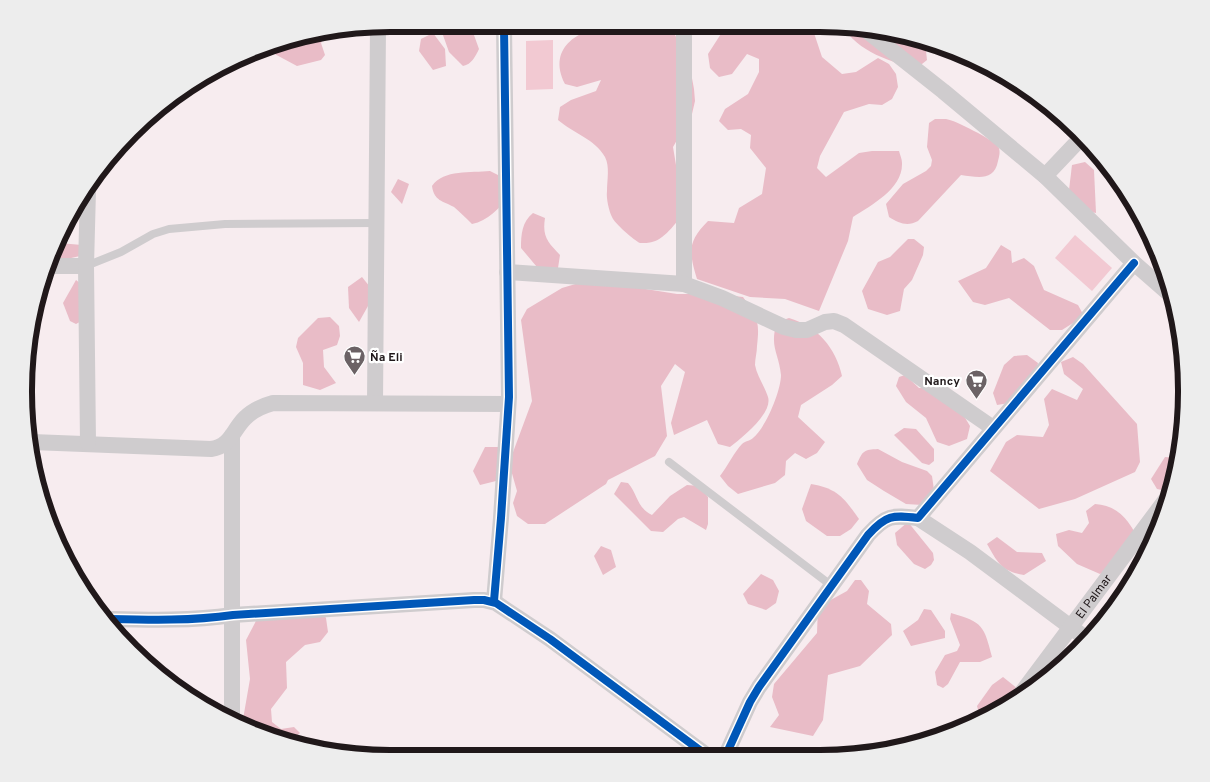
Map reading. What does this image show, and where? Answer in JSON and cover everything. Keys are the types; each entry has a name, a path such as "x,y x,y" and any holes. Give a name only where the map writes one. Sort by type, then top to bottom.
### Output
{"street":[{"path":"495,602 508,404 504,32"},
{"path":"684,32 684,284"},
{"path":"375,403 376,33"},
{"path":"875,37 1045,176 1134,263 1162,287"},
{"path":"1045,176 1077,143"},
{"path":"88,201 86,266 88,443"},
{"path":"918,518 1134,263"},
{"path":"56,266 86,266"},
{"path":"507,272 684,284 722,298 784,327 796,330 807,330 824,322 834,321 844,325 993,428"},
{"path":"37,442 210,448 224,445 238,426 253,411 273,403 508,404"},
{"path":"232,436 232,713"},
{"name":"El Palmar","path":"1029,681 1155,514"},
{"path":"728,750 754,694 868,535 879,522 890,517 918,518 970,552 1081,635"},
{"path":"115,619 204,619 233,615 474,600 495,602 550,639 700,750"}],"lane":[{"path":"86,266 121,252 153,234 169,229 224,224 376,223"},
{"path":"669,462 832,586"}],"shaded area":[{"path":"442,32 473,32 479,49 471,62 463,66 449,52"},
{"path":"586,32 674,33 689,62 695,101 692,114 673,147 677,171 688,209 667,233 650,243 637,242 612,217 607,197 607,165 601,151 596,145 558,120 560,107 571,100 596,91 601,80 577,87 565,84 560,71 560,59 563,49 579,35"},
{"path":"722,32 813,32 822,57 842,74 856,72 878,58 889,64 896,74 898,87 892,99 882,105 869,104 844,112 820,156 817,168 826,177 859,153 899,151 902,163 901,172 892,188 853,217 848,241 819,311 785,299 750,297 697,279 691,254 696,235 708,221 734,223 739,208 762,194 766,168 750,148 751,135 741,129 728,130 719,121 725,109 748,94 759,72 759,59 747,54 732,74 719,77 710,68 708,54"},
{"path":"433,33 445,49 446,66 433,70 419,51 421,39"},
{"path":"849,35 889,39 926,49 927,60 917,68 897,63 876,55 857,43"},
{"path":"323,39 321,43 325,55 321,60 297,66 273,53"},
{"path":"553,40 553,89 526,90 526,41"},
{"path":"935,119 946,119 957,123 995,143 1000,152 996,168 984,177 961,175 918,221 910,224 900,222 889,217 886,204 903,184 926,171 931,166 932,160 927,147 929,123"},
{"path":"1085,162 1094,170 1096,213 1082,210 1069,190 1072,165"},
{"path":"490,171 502,177 509,197 493,214 478,222 472,224 454,207 437,198 433,191 432,186 437,181 451,174"},
{"path":"398,179 409,184 402,204 391,192"},
{"path":"533,213 545,218 545,235 560,255 558,268 537,267 521,248 521,238 526,220"},
{"path":"1075,235 1112,268 1092,291 1055,258"},
{"path":"908,239 914,239 924,247 923,255 912,280 904,289 900,311 887,315 868,309 862,291 878,262 890,257"},
{"path":"64,243 82,245 80,256 57,261"},
{"path":"1001,245 1011,251 1012,263 1024,258 1034,266 1044,290 1078,305 1084,316 1062,330 1050,330 1009,298 985,305 973,302 958,281 986,268"},
{"path":"362,277 370,287 368,306 359,322 349,308 348,287"},
{"path":"76,280 81,284 85,319 76,324 70,321 63,303"},
{"path":"589,280 677,294 696,292 743,297 752,309 758,324 755,365 768,397 768,403 766,410 755,425 730,447 718,444 707,420 674,435 671,423 685,372 675,364 661,386 667,436 655,456 608,480 606,484 545,524 528,524 517,516 513,503 517,491 509,463 532,401 521,320 527,309 562,288"},
{"path":"330,317 339,326 340,336 337,345 323,350 324,367 336,383 320,390 303,385 303,363 296,347 298,338 318,318"},
{"path":"789,318 808,326 824,340 835,356 842,376 832,385 801,405 798,417 825,442 817,453 806,459 795,453 786,461 785,475 775,483 738,494 720,476 739,447 758,433 772,409 781,375 774,344 775,331 777,322"},
{"path":"1027,355 1038,363 1035,376 1009,403 997,405 993,393 1004,365 1014,356"},
{"path":"1073,357 1083,364 1137,424 1140,462 1135,472 1075,499 1039,509 990,471 1006,442 1017,435 1043,437 1049,425 1044,399 1052,389 1077,400 1083,389 1064,374 1061,362"},
{"path":"905,375 919,388 944,388 950,393 970,426 967,439 949,446 937,442 926,418 906,402 896,386 899,377"},
{"path":"904,428 916,429 934,449 934,461 929,465 922,463 894,435"},
{"path":"485,447 501,447 496,481 480,485 473,471"},
{"path":"878,449 902,462 927,471 932,476 934,490 922,505 906,504 867,480 857,464 864,452"},
{"path":"1165,457 1171,457 1163,490 1157,489 1151,479"},
{"path":"621,482 628,483 643,508 652,515 670,496 687,485 699,486 708,497 708,524 706,530 684,517 678,519 663,532 651,531 614,494"},
{"path":"811,484 828,488 845,500 859,519 851,529 840,536 827,536 806,521 802,509"},
{"path":"1095,504 1111,508 1123,516 1141,543 1123,562 1100,574 1077,564 1058,546 1056,534 1069,530 1082,533 1089,523 1086,511"},
{"path":"908,522 933,553 934,560 925,569 914,564 897,545 895,533"},
{"path":"997,537 1017,552 1042,553 1046,561 1024,575 1010,571 997,561 987,544"},
{"path":"601,546 611,550 616,567 603,575 594,556"},
{"path":"761,574 773,580 779,591 776,603 766,610 748,604 743,594"},
{"path":"855,580 861,580 869,591 867,604 891,624 892,635 860,666 828,675 823,720 813,736 770,727 779,715 772,697 774,684 817,633 818,607 847,591"},
{"path":"318,607 326,618 328,632 320,642 305,645 286,662 287,688 271,709 272,722 281,729 294,727 300,733 296,736 243,718 250,679 246,640 257,619"},
{"path":"924,609 931,610 945,631 945,638 911,646 903,631 918,620"},
{"path":"951,613 970,619 981,627 987,638 992,657 980,662 960,662 948,684 943,688 937,685 935,672 945,655 957,651 960,645 950,619"},
{"path":"1003,677 1018,689 979,713 977,706 992,685"}],"cycle path":[{"path":"494,601 509,397 504,32"},
{"path":"728,750 759,687 868,535 880,523 890,518 918,518 1134,263"},
{"path":"115,619 186,619 484,600 496,603 550,639 700,750"}],"place":[{"name":"Ña Eli","path":"354,376"},
{"name":"Nancy","path":"976,400"}]}
